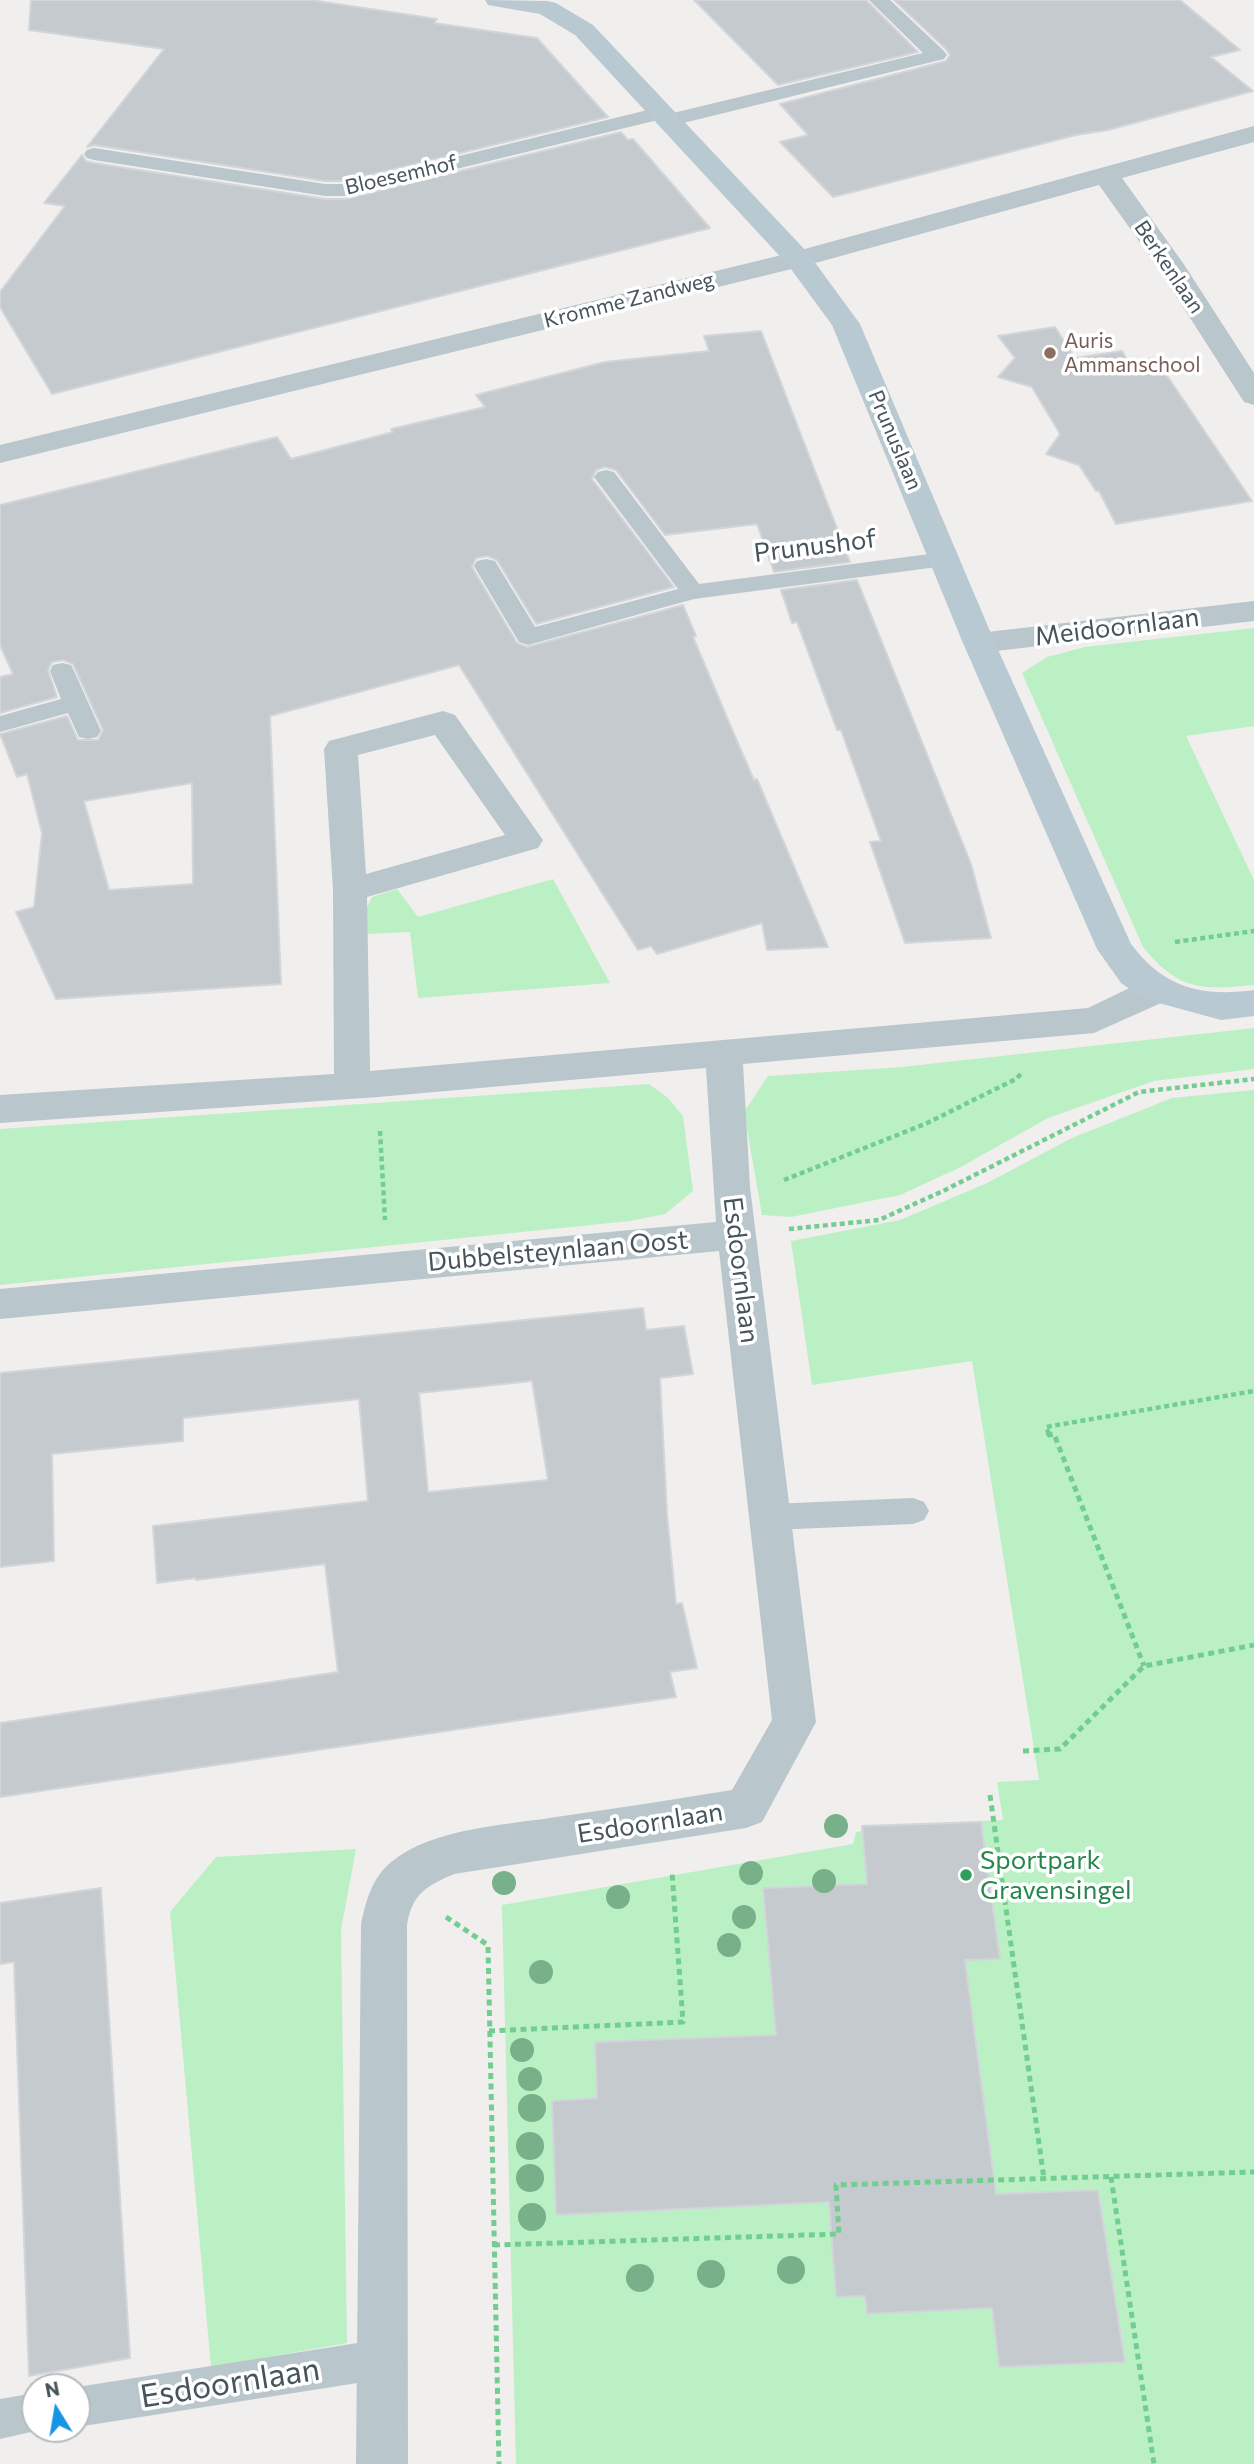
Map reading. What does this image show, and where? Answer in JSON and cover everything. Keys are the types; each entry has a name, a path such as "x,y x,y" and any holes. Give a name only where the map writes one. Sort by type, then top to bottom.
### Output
{"street":[{"name":"Prunuslaan","path":"497,0 551,4 584,30 798,259 846,324 979,643 1115,949 1134,974 1157,990"},
{"name":"Kromme Zandweg","path":"0,454 798,259 1254,134"},
{"name":"Berkenlaan","path":"1105,174 1168,264 1254,396"},
{"name":"Meidoornlaan","path":"979,643 1254,611"},
{"path":"351,890 526,840 443,722 341,749 351,890 365,1084"},
{"path":"0,1109 365,1084 1094,1020 1157,990 1221,1007 1254,1003"},
{"name":"Esdoornlaan","path":"382,2464 384,1925 386,1904 396,1885 419,1867 451,1854 746,1808 794,1722 731,1187 723,1054"},
{"name":"Dubbelsteynlaan Oost","path":"0,1304 738,1235"}],"lane":[{"name":"Bloesemhof","path":"94,154 325,190 345,190 937,55 879,0"},
{"path":"606,477 693,592"},
{"name":"Prunushof","path":"486,566 528,637 693,592 945,559"},
{"path":"62,671 88,731"},
{"path":"0,724 75,703"},
{"path":"771,1517 913,1511"},
{"name":"Esdoornlaan","path":"91,2405 383,2359"},
{"path":"0,2419 21,2415"}],"path":[{"path":"1115,949 1254,931"},
{"path":"731,1187 787,1179 925,1124 1016,1080 1029,1063 1040,1024"},
{"path":"738,1235 879,1220 943,1191 1139,1092 1254,1079"},
{"path":"365,1084 387,1266"},
{"path":"1144,1666 1055,1434 1049,1435 1046,1427 1254,1391"},
{"path":"1023,1751 1060,1749 1144,1666 1254,1645"},
{"path":"990,1795 1044,2179"},
{"path":"489,2031 683,2022 671,1857"},
{"path":"488,1945 499,2464"},
{"path":"494,2245 839,2234 836,2185 1254,2172"},
{"path":"1111,2177 1154,2464"}],"green space":[{"path":"1254,628 1254,726 1186,736 1254,880 1254,985 1205,987 1180,980 1143,947 1022,673 1047,657 1085,647"},
{"path":"553,879 610,983 418,998 410,932 365,934 365,911 372,897 397,889 418,917"},
{"path":"1254,1028 1254,1069 1154,1081 1048,1118 961,1167 900,1195 791,1217 762,1215 744,1112 768,1076 902,1067"},
{"path":"649,1084 668,1098 683,1116 693,1191 665,1214 630,1221 0,1285 0,1129"},
{"name":"Sportpark Gravensingel","path":"1254,1090 1254,2464 516,2464 502,1905 853,1844 856,1832 862,1831 862,1826 1003,1820 997,1782 1039,1780 972,1361 812,1385 791,1241 900,1220 987,1183 1072,1138 1172,1098"},
{"path":"356,1849 341,1930 347,2343 211,2367 170,1912 216,1857"}],"building":[{"path":"31,0 311,0 437,19 434,23 537,38 608,117 345,181 325,181 94,145 87,147 164,49 29,30"},
{"path":"694,0 866,0 918,52 778,85"},
{"path":"894,0 1180,0 1240,50 1211,57 1253,91 1108,130 1076,135 833,197 780,142 808,135 780,104 946,61 950,55 946,49"},
{"path":"621,132 628,140 633,139 710,228 52,394 0,307 0,292 65,206 44,203 82,155 86,161 94,163 325,199 345,199"},
{"path":"1055,327 1075,358 1122,351 1129,362 1155,358 1252,501 1116,524 1099,491 1096,491 1079,465 1046,454 1060,434 1032,387 998,377 1015,358 998,336"},
{"path":"761,331 850,562 774,572 757,524 665,535 616,470 605,467 596,470 592,479 674,587 536,624 497,560 487,556 476,558 472,567 517,643 527,647 683,605 696,636 693,637 731,727 754,780 757,779 828,947 767,950 762,923 657,954 651,946 638,950 459,665 270,716 281,984 56,999 16,912 34,907 42,833 27,774 17,777 0,734 67,716 78,740 98,740 103,730 73,664 63,660 52,662 48,670 57,697 0,713 0,677 13,674 0,645 0,505 277,437 291,459 393,432 391,429 485,407 476,395 605,362 709,351 704,336","holes":["192,783 193,884 109,890 84,801"]},
{"path":"857,580 971,864 991,938 905,943 870,842 881,841 841,730 837,730 797,622 792,623 781,590"},
{"path":"643,1308 646,1330 684,1326 693,1374 660,1378 667,1514 676,1604 682,1603 697,1668 670,1672 676,1697 0,1797 0,1723 338,1672 325,1564 157,1583 153,1526 368,1501 359,1399 183,1418 183,1441 52,1454 54,1561 0,1567 0,1373","holes":["532,1381 548,1480 428,1492 419,1393"]},
{"path":"981,1822 1000,1959 965,1960 996,2194 1098,2190 1125,2362 999,2367 992,2308 867,2314 865,2296 836,2297 829,2202 556,2215 552,2101 597,2098 595,2042 776,2035 763,1888 867,1884 862,1826"},
{"path":"101,1888 130,2358 46,2373 29,2373 14,1962 0,1964 0,1903"}],"place":[{"name":"Auris Ammanschool","path":"1050,353"},
{"name":"Sportpark Gravensingel","path":"966,1875"}]}
